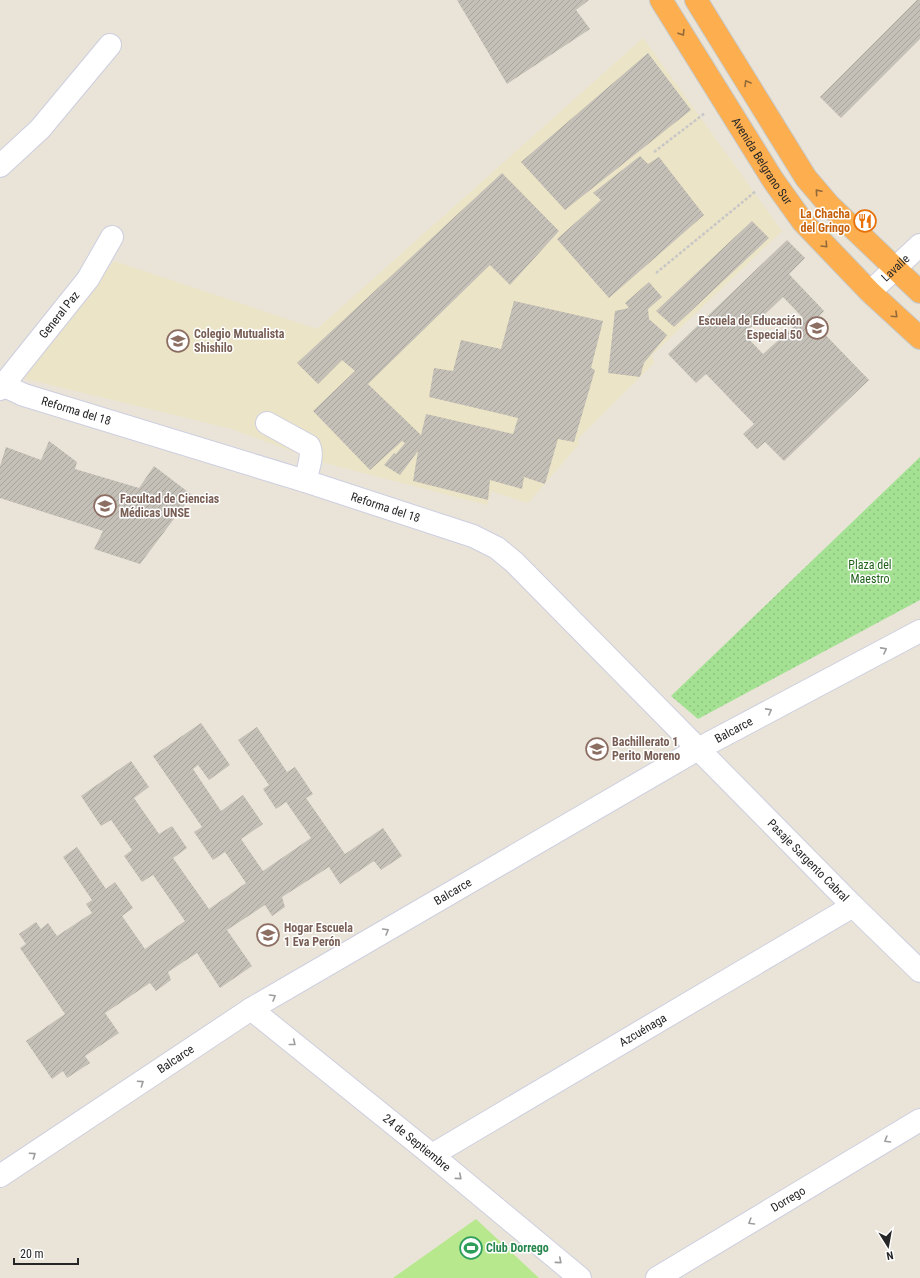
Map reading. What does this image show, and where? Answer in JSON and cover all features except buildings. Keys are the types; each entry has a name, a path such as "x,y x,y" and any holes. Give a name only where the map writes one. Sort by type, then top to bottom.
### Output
{"highway":[{"name":"Avenida Belgrano Sur","path":"662,0 773,180 803,222 870,292 920,338"},
{"path":"696,0 806,178 829,205 920,292"}],"street":[{"path":"0,166 40,129 110,45"},
{"name":"General Paz","path":"1,386 88,279 112,237"},
{"name":"Lavalle","path":"870,292 920,245"},
{"name":"Reforma del 18","path":"1,386 32,397 305,481 473,536 497,548 514,562 698,749"},
{"path":"266,423 309,446 311,450 305,481"},
{"name":"Balcarce","path":"0,1176 251,1009 698,749 920,631"},
{"name":"Pasaje Sargento Cabral","path":"698,749 853,906 920,971"},
{"name":"Azcuénaga","path":"432,1155 853,906"},
{"name":"24 de Septiembre","path":"251,1009 432,1155 580,1278"},
{"name":"Dorrego","path":"657,1278 920,1120"}],"path":[{"path":"654,152 723,99"},
{"path":"656,273 753,193 773,180"}],"shaded area":[{"path":"643,38 782,231 652,355 654,363 578,439 579,444 528,503 491,491 487,505 321,462 232,429 22,378 114,261 317,329"}],"green space":[{"name":"Plaza del Maestro","path":"920,457 920,600 698,719 671,696"},
{"name":"Club Dorrego","path":"476,1219 539,1278 393,1278"}],"place":[{"name":"La Chacha del Gringo","path":"865,221"},
{"name":"Escuela de Educación Especial 50","path":"817,328"},
{"name":"Colegio Mutualista Shishilo","path":"178,341"},
{"name":"Facultad de Ciencias Médicas UNSE","path":"105,506"},
{"name":"Bachillerato 1 Perito Moreno","path":"597,749"},
{"name":"Hogar Escuela 1 Eva Perón","path":"268,935"},
{"name":"Club Dorrego","path":"471,1248"}]}
